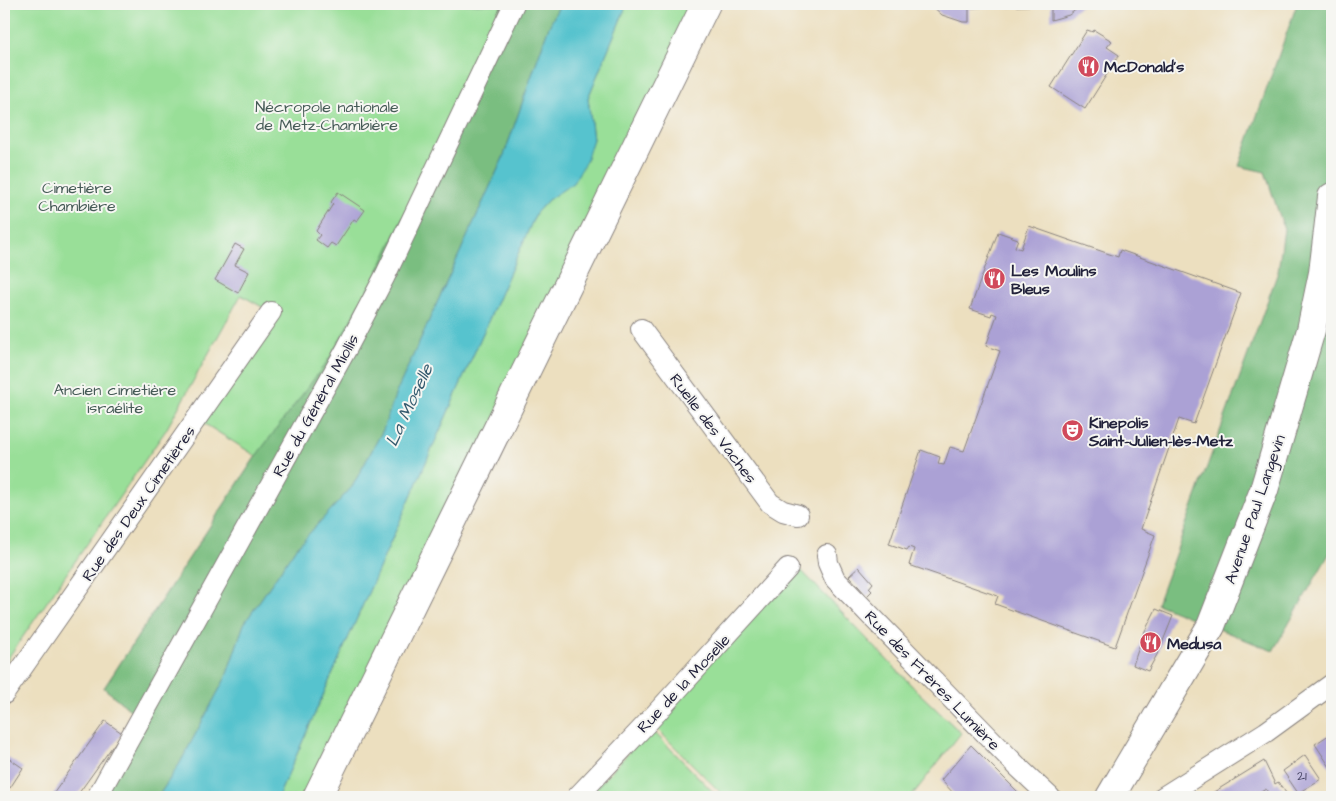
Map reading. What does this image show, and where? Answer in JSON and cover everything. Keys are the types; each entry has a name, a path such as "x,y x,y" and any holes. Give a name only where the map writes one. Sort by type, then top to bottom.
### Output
{"main road":[{"path":"317,797 706,4"},
{"name":"Avenue Paul Langevin","path":"1110,797 1211,626 1264,490 1311,330 1323,273 1332,197"}],"street":[{"name":"Rue du Général Miollis","path":"98,797 356,332 385,276 514,4"},
{"name":"Rue des Deux Cimetières","path":"4,694 271,312"},
{"name":"Ruelle des Vaches","path":"641,329 770,503 798,515"},
{"name":"Rue des Frères Lumière","path":"827,555 834,578 1018,767 1050,797"},
{"name":"Rue de la Moselle","path":"577,797 788,568"},
{"path":"1163,797 1266,732 1332,684"}],"green space":[{"path":"4,4 560,4 352,487 295,549 158,797 141,719 104,688 256,456 197,419 271,312 241,295 166,430 4,664"},
{"path":"502,4 560,4 548,29 503,158 396,393 383,430 352,487 295,549 244,624 226,677 180,763 158,797 97,797 141,719 104,688 256,456 329,359 378,272"},
{"path":"627,4 706,4 317,797 278,797 536,213 548,200 573,182 593,139 588,98"},
{"path":"1297,4 1332,4 1332,549 1273,651 1157,604 1278,272 1284,229 1265,172 1239,166"},
{"path":"798,567 917,691 961,733 911,797 725,797 649,721"},
{"path":"651,729 718,797 587,797"}],"water":[{"name":"La Moselle","path":"560,4 627,4 588,98 593,139 586,161 573,183 548,200 536,213 278,797 158,797 180,763 226,677 244,624 295,549 352,487 383,430 396,393 503,158 548,29"}],"building":[{"path":"930,4 1083,4 1069,15 1051,20 1051,5 969,8 969,22 963,22 942,15"},
{"name":"McDonald's","path":"1087,30 1093,32 1094,30 1112,41 1107,47 1119,55 1085,109 1051,87"},
{"path":"338,192 365,210 357,221 354,219 336,246 331,243 327,248 316,240 320,235 316,231 333,204 331,202"},
{"path":"1029,226 1118,257 1120,250 1241,293 1194,424 1179,419 1141,529 1155,535 1115,647 995,604 998,596 909,565 914,549 909,547 907,550 889,544 921,450 940,457 938,464 944,465 950,447 964,451 1000,351 986,346 997,315 992,313 991,316 970,309 998,232 1018,239 1015,247 1021,249"},
{"path":"235,244 244,249 235,265 249,272 238,293 215,280"},
{"path":"859,567 873,583 869,588 872,591 867,596 849,576"},
{"name":"Medusa","path":"1156,609 1173,616 1159,651 1148,671 1133,665 1143,635"},
{"path":"105,721 122,733 76,797 51,797"},
{"path":"1332,733 1332,766 1330,767 1315,744"},
{"path":"971,745 1023,797 957,797 941,780"},
{"path":"4,755 23,768 10,788 4,784"},
{"path":"1305,755 1321,779 1298,793 1283,771"},
{"path":"1264,761 1275,784 1278,782 1289,797 1270,797 1266,789 1252,797 1211,797 1209,795"}],"place":[{"name":"McDonald's","path":"1088,66"},
{"name":"Les Moulins Bleus","path":"995,279"},
{"name":"Kinepolis Saint-Julien-lès-Metz","path":"1073,431"},
{"name":"Medusa","path":"1151,643"}],"park label":[{"name":"Nécropole nationale de Metz-Chambière","path":"327,115"},
{"name":"Cimetière Chambière","path":"77,196"},
{"name":"Ancien cimetière israélite","path":"115,398"}]}
